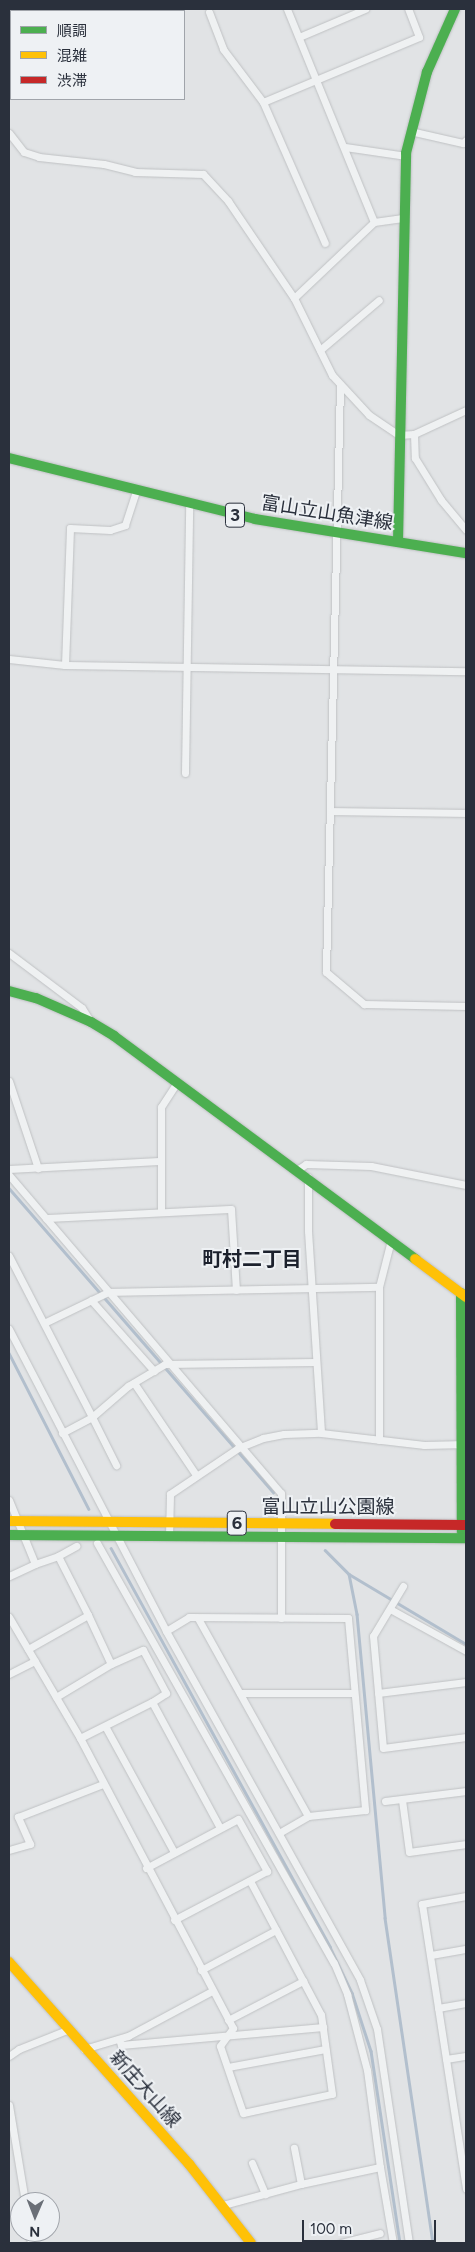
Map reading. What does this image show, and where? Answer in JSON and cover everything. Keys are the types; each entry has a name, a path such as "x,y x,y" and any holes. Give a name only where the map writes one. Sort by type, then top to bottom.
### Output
{"main road":[{"path":"398,542 403,218 406,156 410,131 427,72 455,9"},
{"name":"富山立山魚津線","path":"9,458 190,505 336,532 466,553"},
{"path":"9,991 36,998 91,1022 308,1177 463,1295 464,1538"},
{"name":"富山立山公園線","path":"13,1521 464,1525"},
{"name":"富山立山公園線","path":"9,1535 464,1538"},
{"name":"新庄大山線","path":"9,1962 67,2030 223,2204 252,2243"}],"street":[{"path":"217,9 209,10 224,49 263,102 325,244"},
{"path":"287,9 345,147 374,222"},
{"path":"299,37 365,9"},
{"path":"263,102 316,78 419,37 408,9"},
{"path":"410,131 465,142"},
{"path":"9,133 11,140 24,152 40,158 104,164 135,172 203,174 228,201 294,298 340,385 369,415 399,435 414,434 466,410"},
{"path":"345,147 406,156"},
{"path":"294,298 374,222 403,218"},
{"path":"320,350 378,300"},
{"path":"340,385 326,972 364,1004 466,1006"},
{"path":"414,434 414,458 441,500 466,530"},
{"path":"65,665 70,528 110,530 125,525 136,491"},
{"path":"185,773 190,505"},
{"path":"9,659 65,665 466,671"},
{"path":"331,811 466,813"},
{"path":"9,953 82,1008 91,1022"},
{"path":"9,1081 38,1168"},
{"path":"161,1212 159,1161 161,1107 177,1082"},
{"path":"9,1169 159,1161"},
{"path":"298,1170 306,1164 370,1166 466,1185"},
{"path":"9,1175 170,1363 195,1396 281,1493 281,1618"},
{"path":"308,1177 311,1288 321,1433"},
{"path":"46,1218 232,1210 236,1290"},
{"path":"379,1440 379,1287 391,1240"},
{"path":"9,1256 116,1465"},
{"path":"44,1323 108,1292 379,1287"},
{"path":"91,1300 154,1371"},
{"path":"9,1329 166,1631 360,1980 377,2029 409,2243"},
{"path":"62,1433 92,1417 134,1383 170,1363 316,1362"},
{"path":"134,1383 196,1475"},
{"path":"170,1536 170,1494 196,1475 262,1438 284,1434 321,1433 424,1445 465,1444"},
{"path":"9,1500 13,1521 23,1535 35,1564"},
{"path":"97,1543 334,1963 346,1994 367,2070 380,2167 393,2243"},
{"path":"9,1576 58,1556 76,1546"},
{"path":"58,1556 111,1664"},
{"path":"403,1586 373,1636 383,1748 466,1737"},
{"path":"390,1608 466,1651"},
{"path":"28,1649 88,1615"},
{"path":"9,1617 80,1738 146,1868 233,2028 220,2046 244,2113 332,2094 321,2015 250,1881"},
{"path":"166,1631 189,1617 348,1618 353,1693 365,1810 308,1816 279,1833"},
{"path":"198,1618 308,1816"},
{"path":"56,1698 111,1664 143,1650 166,1694 80,1738"},
{"path":"9,1674 35,1661"},
{"path":"378,1693 466,1682"},
{"path":"240,1693 353,1693"},
{"path":"152,1702 220,1828"},
{"path":"105,1726 174,1852"},
{"path":"9,1850 30,1844 18,1817 102,1784"},
{"path":"385,1801 466,1791"},
{"path":"402,1800 408,1852 466,1844"},
{"path":"146,1868 238,1819 267,1870 250,1881 174,1920"},
{"path":"466,1896 422,1904 446,2059 462,2135 466,2188"},
{"path":"201,1970 276,1930"},
{"path":"431,1955 466,1949"},
{"path":"228,2020 303,1981"},
{"path":"84,2049 119,2039 212,1991"},
{"path":"438,2008 466,2003"},
{"path":"119,2039 121,2045 323,2027"},
{"path":"9,2056 19,2049 67,2030"},
{"path":"228,2067 325,2049"},
{"path":"446,2059 466,2056"},
{"path":"9,2105 23,2192"},
{"path":"294,2148 301,2184"},
{"path":"252,2163 265,2194"},
{"path":"223,2204 301,2184 380,2167"},
{"path":"341,2243 380,2233"}],"waterway":[{"path":"9,1188 273,1492"},
{"path":"9,1353 89,1509"},
{"path":"111,1548 330,1947 352,1993 371,2051 400,2243"},
{"path":"325,1550 349,1574 466,1644"},
{"path":"349,1574 357,1614 385,1918 433,2243"}],"traffic: fast":[{"path":"398,542 406,153 427,72 455,9"},
{"path":"9,458 255,519 466,553"},
{"path":"9,991 36,998 91,1022 114,1036 415,1259"},
{"path":"461,1293 462,1532"},
{"path":"9,1535 466,1538"}],"traffic: slow":[{"path":"415,1259 466,1297"},
{"path":"9,1521 335,1524"},
{"path":"9,1962 189,2164 251,2243"}],"traffic: jam":[{"path":"335,1524 466,1525"}],"district":[{"name":"町村二丁目","path":"252,1259"}]}
